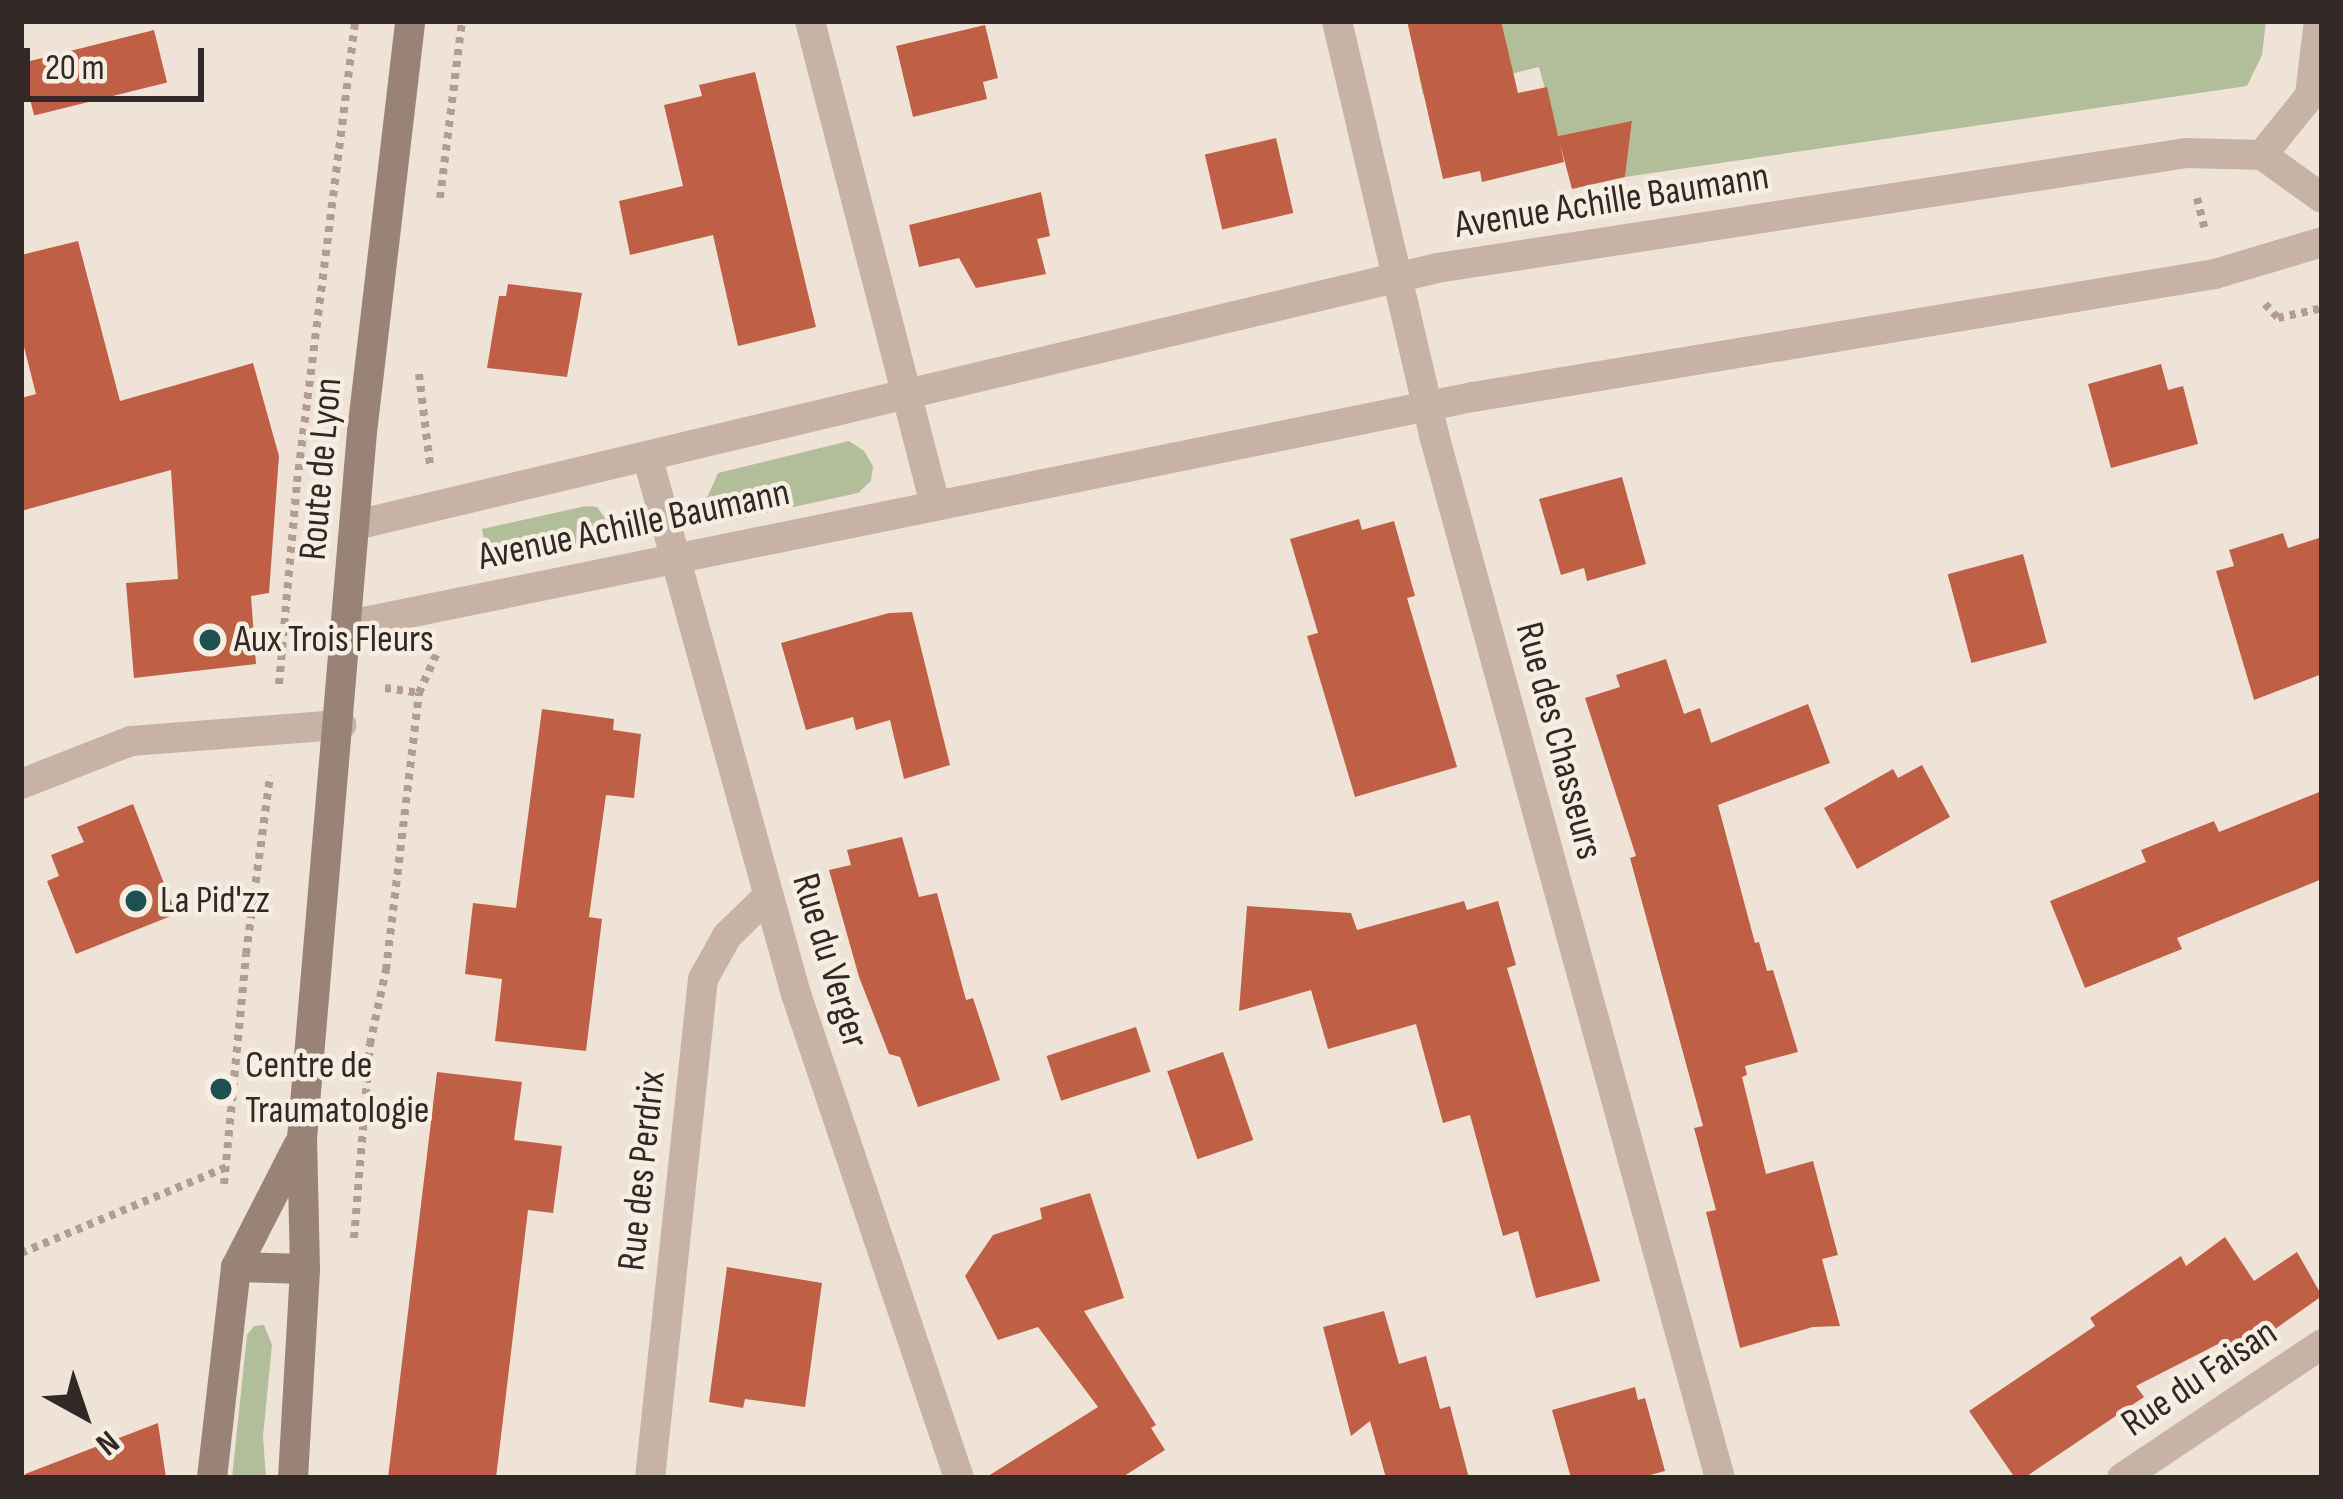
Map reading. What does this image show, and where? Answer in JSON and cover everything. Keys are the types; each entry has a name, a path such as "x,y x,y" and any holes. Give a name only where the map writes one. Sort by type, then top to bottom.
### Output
{"main road":[{"name":"Route de Lyon","path":"293,1478 305,1269 302,1139 364,415 410,21"},
{"name":"Route de Lyon","path":"212,1478 236,1267 302,1139"},
{"path":"236,1267 305,1269"}],"street":[{"path":"810,21 935,504"},
{"name":"Rue des Chasseurs","path":"1337,21 1427,406 1720,1478"},
{"path":"2319,21 2316,88 2262,155 2322,198"},
{"name":"Avenue Achille Baumann","path":"356,525 1398,278 2187,153 2262,155"},
{"name":"Avenue Achille Baumann","path":"349,625 1427,406 2215,274 2321,240"},
{"name":"Rue du Verger","path":"648,459 768,896 959,1478"},
{"path":"21,784 131,741 341,725"},
{"name":"Rue des Perdrix","path":"650,1478 703,979 727,936 768,896"},
{"name":"Rue du Faisan","path":"2122,1478 2322,1344"}],"path":[{"path":"226,1167 246,954 277,729 296,482 355,21"},
{"path":"440,200 462,21"},
{"path":"421,357 425,451 445,504"},
{"path":"353,1246 370,1044 386,970 419,693 452,603"},
{"path":"21,1253 302,1139"}],"green space":[{"path":"2266,21 2262,55 2247,86 1625,177 1632,122 1558,136 1539,67 1423,95 1408,22"},
{"path":"849,441 864,451 873,466 871,481 858,493 729,521 714,514 707,498 718,473"},
{"path":"597,507 610,525 597,543 489,565 482,529"},
{"path":"264,1325 272,1345 263,1436 266,1478 232,1478 247,1335 254,1326"}],"building":[{"path":"1407,21 1501,21 1518,93 1547,87 1558,136 1632,121 1625,177 1572,189 1560,144 1564,162 1482,182 1480,171 1443,179"},
{"path":"985,25 998,78 983,82 987,99 913,117 896,46"},
{"path":"154,30 167,82 34,116 21,63"},
{"path":"755,72 816,327 738,346 713,235 630,255 619,201 683,186 664,105 702,96 699,85"},
{"path":"1276,138 1293,213 1222,229 1205,154"},
{"path":"1041,192 1050,236 1037,239 1046,274 976,288 959,258 919,267 909,225"},
{"path":"78,241 120,401 253,363 279,456 269,593 251,596 256,664 134,678 126,583 178,579 171,470 21,511 21,398 36,394 21,335 21,255"},
{"path":"508,284 582,293 567,377 487,368 499,296 506,296"},
{"path":"2161,364 2168,390 2183,386 2198,444 2111,468 2088,384"},
{"path":"1622,477 1646,564 1587,581 1584,568 1561,575 1539,499"},
{"path":"1359,519 1362,530 1394,521 1415,596 1407,598 1457,767 1355,797 1307,636 1318,633 1290,539"},
{"path":"2283,533 2288,548 2322,537 2322,674 2254,700 2216,571 2234,566 2229,550"},
{"path":"2023,554 2047,643 1971,663 1948,574"},
{"path":"912,612 950,765 904,779 890,720 856,730 853,717 806,730 781,643 889,613"},
{"path":"1666,659 1684,714 1700,708 1711,743 1808,704 1830,763 1718,805 1755,943 1759,942 1767,971 1773,970 1798,1052 1745,1066 1747,1075 1742,1077 1766,1174 1813,1161 1838,1255 1822,1259 1840,1326 1813,1327 1740,1348 1706,1212 1716,1210 1694,1128 1703,1126 1630,858 1636,856 1585,698 1620,687 1616,675"},
{"path":"542,709 614,719 613,730 641,734 634,798 606,795 589,917 602,919 586,1051 495,1041 502,979 465,974 473,903 516,908"},
{"path":"1922,765 1950,817 1857,869 1824,808 1893,769 1898,778"},
{"path":"2322,791 2322,879 2177,938 2182,949 2085,988 2050,901 2146,862 2141,850 2214,821 2219,832"},
{"path":"133,804 176,914 76,954 47,881 59,876 51,855 84,842 77,827"},
{"path":"902,837 919,897 937,893 966,1000 973,998 1000,1080 918,1107 900,1057 889,1054 859,977 829,870 851,865 847,850"},
{"path":"1464,901 1467,910 1498,901 1516,965 1507,968 1600,1281 1536,1298 1518,1231 1503,1236 1470,1115 1443,1123 1416,1024 1328,1049 1311,990 1239,1011 1247,906 1351,913 1357,930"},
{"path":"1136,1027 1151,1072 1061,1101 1047,1056"},
{"path":"1223,1052 1253,1140 1197,1159 1167,1071"},
{"path":"437,1072 522,1082 514,1140 562,1146 553,1213 528,1210 496,1478 388,1478"},
{"path":"1090,1193 1124,1298 1084,1311 1156,1425 1151,1428 1165,1450 1121,1478 985,1478 1098,1407 1038,1327 998,1340 965,1276 993,1235 1042,1219 1040,1208"},
{"path":"2225,1237 2254,1281 2297,1252 2322,1296 2238,1355 2228,1339 2136,1386 2144,1397 2024,1478 2015,1478 1969,1411 2095,1326 2090,1318 2181,1256 2186,1266"},
{"path":"727,1267 822,1283 805,1407 745,1399 743,1408 709,1402"},
{"path":"1384,1311 1399,1364 1426,1356 1440,1409 1450,1406 1469,1478 1386,1478 1370,1421 1351,1436 1323,1327"},
{"path":"1635,1387 1638,1400 1645,1398 1665,1471 1639,1478 1571,1478 1552,1410"},
{"path":"158,1423 166,1478 26,1478 25,1474"}],"place":[{"name":"Aux Trois Fleurs","path":"210,640"},
{"name":"La Pid'zz","path":"136,901"},
{"name":"Centre de Traumatologie","path":"221,1089"}]}
